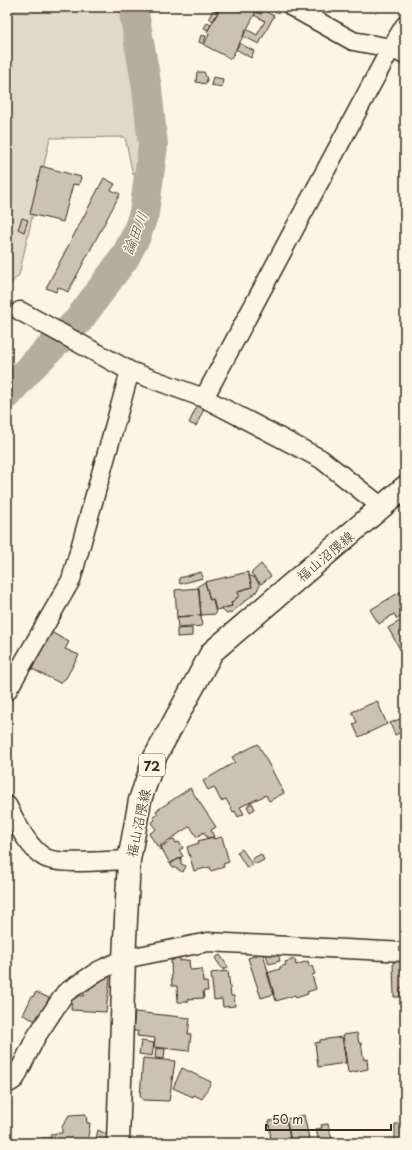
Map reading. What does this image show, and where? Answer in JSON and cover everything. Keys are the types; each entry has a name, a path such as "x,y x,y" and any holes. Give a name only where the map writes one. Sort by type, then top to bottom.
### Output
{"main road":[{"name":"福山沼隈線","path":"118,1143 129,860 140,800 155,757 212,652 405,487"}],"street":[{"path":"292,7 353,41 398,52"},
{"path":"204,398 398,52 405,25"},
{"path":"20,311 130,371 204,398 321,459 382,507"},
{"path":"7,691 71,580 130,371"},
{"path":"7,805 24,836 44,857 65,861 129,860"},
{"path":"7,1084 15,1079 36,1037 65,993 98,971 124,959 208,942 405,952"}],"shaded area":[{"path":"7,7 127,7 163,144 133,175 125,137 50,138 19,275 7,288"}],"building":[{"path":"221,7 265,7 261,14 256,12 231,59 204,45 209,34 207,32"},
{"path":"213,10 218,12 213,21 209,18"},
{"path":"263,10 274,16 259,44 243,36 246,29 257,35 265,21 254,15 256,12 261,14"},
{"path":"207,23 211,25 208,30 204,28"},
{"path":"201,35 206,36 203,44 199,42"},
{"path":"239,43 254,51 251,58 236,49"},
{"path":"197,72 204,72 207,79 206,84 196,82"},
{"path":"213,77 223,79 222,87 211,85"},
{"path":"41,166 81,177 79,185 73,184 63,222 30,214"},
{"path":"104,178 115,184 111,190 120,194 68,292 58,287 56,292 46,288"},
{"path":"22,218 28,220 24,232 18,229"},
{"path":"197,406 204,409 196,426 189,423"},
{"path":"261,564 271,576 261,584 251,573"},
{"path":"201,572 203,578 180,584 179,578"},
{"path":"248,572 252,587 238,591 239,596 231,603 232,606 216,610 213,599 210,600 205,582"},
{"path":"249,575 255,578 260,585 256,592 232,612 227,614 221,609 232,606 231,603 239,596 238,591 252,587"},
{"path":"205,582 210,600 213,599 216,614 201,615 198,586"},
{"path":"199,588 201,615 177,617 175,590"},
{"path":"405,589 405,614 397,619 394,614 379,624 370,610"},
{"path":"201,615 202,626 178,628 177,617"},
{"path":"405,618 405,655 404,656 388,628"},
{"path":"192,628 192,636 177,637 177,629"},
{"path":"51,632 69,642 65,649 79,655 66,678 60,683 32,669"},
{"path":"377,701 387,724 359,737 353,724 357,722 352,712"},
{"path":"400,719 405,726 405,730 395,735 390,723"},
{"path":"258,744 284,793 269,801 266,795 240,807 244,814 238,817 235,811 233,812 226,799 221,801 214,787 208,790 203,781 235,762 232,757"},
{"path":"190,788 216,827 211,830 214,837 207,838 204,832 197,837 190,826 160,846 162,849 160,850 149,834 156,829 151,823 155,820 153,817 158,814 156,811"},
{"path":"252,803 255,809 250,812 247,806"},
{"path":"213,837 213,839 222,837 229,862 223,864 224,867 211,871 210,867 194,871 187,847 199,843 198,841"},
{"path":"174,839 176,843 179,842 183,848 179,850 183,856 170,864 161,847"},
{"path":"242,849 253,865 247,868 237,852"},
{"path":"261,854 264,860 256,864 252,859"},
{"path":"181,858 181,864 186,866 183,872 171,866 172,862"},
{"path":"277,951 280,961 269,964 266,954"},
{"path":"263,953 274,994 261,998 248,958"},
{"path":"220,955 228,967 223,970 215,958"},
{"path":"174,957 180,957 180,961 189,960 190,970 202,969 203,982 207,982 208,991 203,991 204,998 188,999 188,1002 178,1002 177,986 172,986 171,960 174,960"},
{"path":"295,959 296,965 308,961 309,966 312,966 315,974 312,975 316,989 307,992 308,994 296,998 295,995 276,1001 267,973 280,969 280,967 286,965 285,962"},
{"path":"405,961 405,988 400,988 400,997 394,997 393,962"},
{"path":"228,971 231,996 234,996 235,1006 223,1007 222,999 214,1000 211,973"},
{"path":"107,976 110,978 106,1012 71,1010 72,995 84,996 84,989 90,989 90,981"},
{"path":"36,992 49,998 38,1022 23,1015 32,996 33,997"},
{"path":"135,1012 190,1018 188,1034 191,1034 189,1051 154,1047 155,1038 137,1036 138,1031 133,1031"},
{"path":"357,1033 359,1043 361,1043 364,1060 367,1059 368,1069 348,1073 343,1035"},
{"path":"342,1037 346,1063 318,1067 315,1043 320,1042 320,1040"},
{"path":"141,1041 154,1043 152,1056 139,1054"},
{"path":"156,1048 165,1049 164,1059 155,1058"},
{"path":"143,1058 175,1061 169,1101 143,1100 140,1096"},
{"path":"182,1068 211,1082 202,1099 194,1095 193,1097 173,1088"},
{"path":"86,1114 87,1123 90,1123 87,1143 41,1143 41,1138 51,1138 50,1134 62,1133 62,1127 69,1115"},
{"path":"304,1115 310,1143 291,1143 286,1119"},
{"path":"286,1119 291,1140 271,1142 269,1121"},
{"path":"328,1124 332,1139 319,1142 316,1129 322,1128 321,1125"},
{"path":"395,1124 405,1124 405,1143 395,1143"},
{"path":"98,1130 108,1135 106,1143 95,1143"},
{"path":"291,1140 291,1143 275,1143 285,1141"}],"waterway":[{"name":"論田川","path":"7,394 30,368 78,321 125,257 136,236 144,213 153,146 147,88 133,7"}]}
